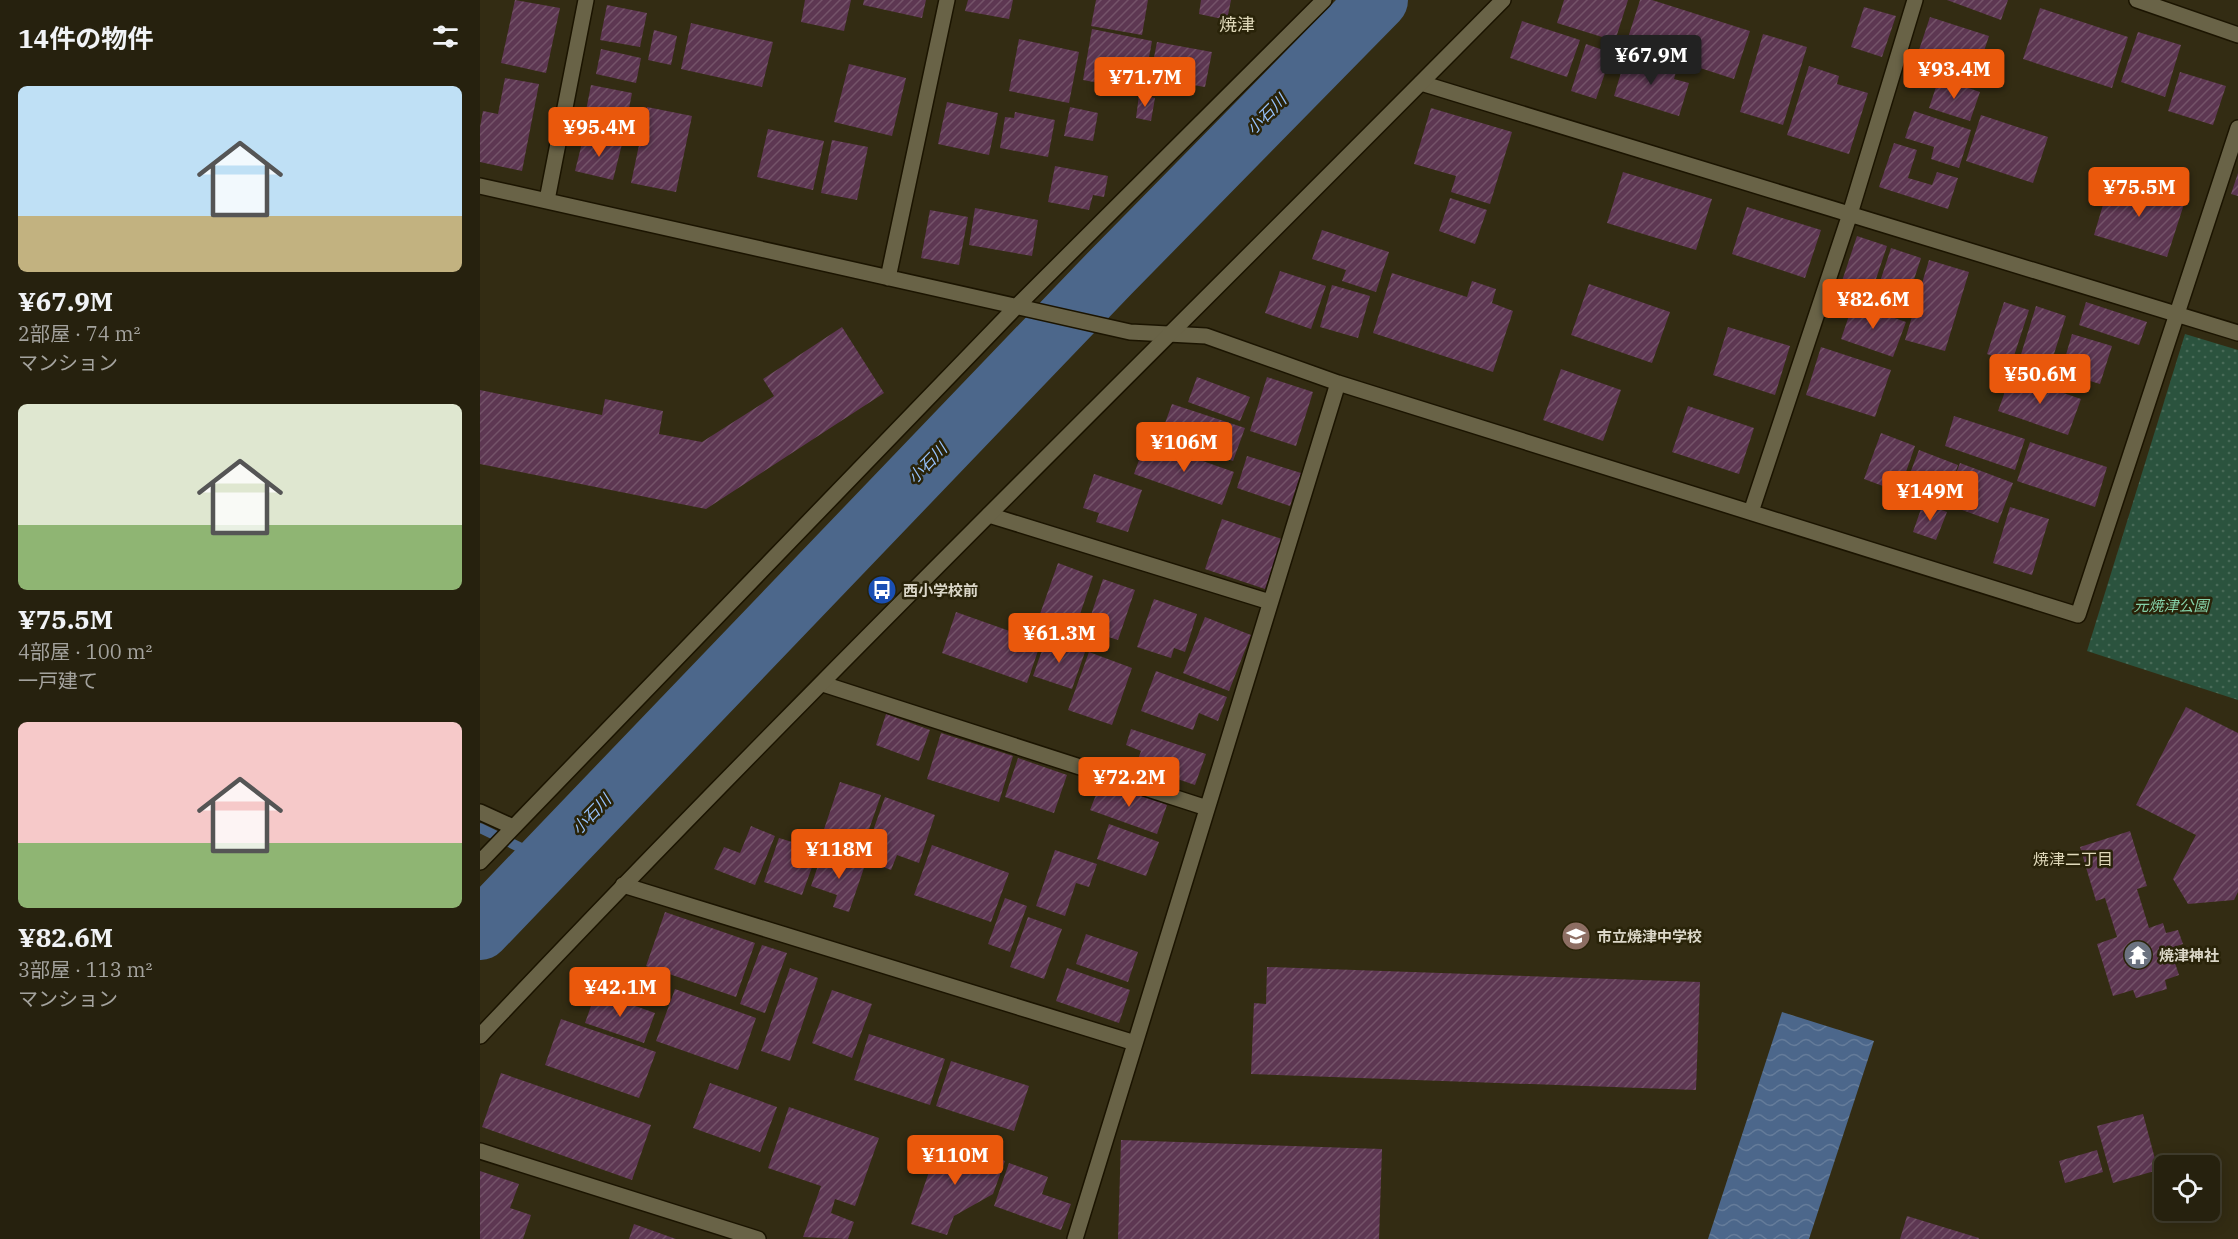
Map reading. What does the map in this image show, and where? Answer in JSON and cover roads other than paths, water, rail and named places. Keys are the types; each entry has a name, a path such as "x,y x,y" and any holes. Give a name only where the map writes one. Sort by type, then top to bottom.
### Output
{"street":[{"path":"547,200 586,0"},
{"path":"888,278 948,0"},
{"path":"480,862 1324,0"},
{"path":"480,1036 623,885 1167,334 1503,0"},
{"path":"1751,512 1850,214 1915,0"},
{"path":"2137,0 2238,35"},
{"path":"1421,83 2238,333"},
{"path":"480,186 1113,328 1206,336 1338,383 2078,615 2238,128"},
{"path":"1075,1239 1338,383"},
{"path":"989,515 1270,602"},
{"path":"823,684 1207,808"},
{"path":"480,812 511,829"},
{"path":"623,885 1135,1043"},
{"path":"480,1151 758,1239"}],"water":[{"path":"1782,1012 1874,1041 1809,1239 1708,1239"}],"waterway":[{"name":"小石川","path":"480,930 1110,273 1378,0"},
{"path":"480,828 546,860"}],"place":[{"name":"西小学校前","path":"882,590"},
{"name":"市立焼津中学校","path":"1576,936"},
{"name":"焼津神社","path":"2138,955"}],"district":[{"name":"焼津","path":"1237,24"},
{"name":"焼津二丁目","path":"2073,859"}],"park label":[{"name":"元焼津公園","path":"2171,605"}]}
